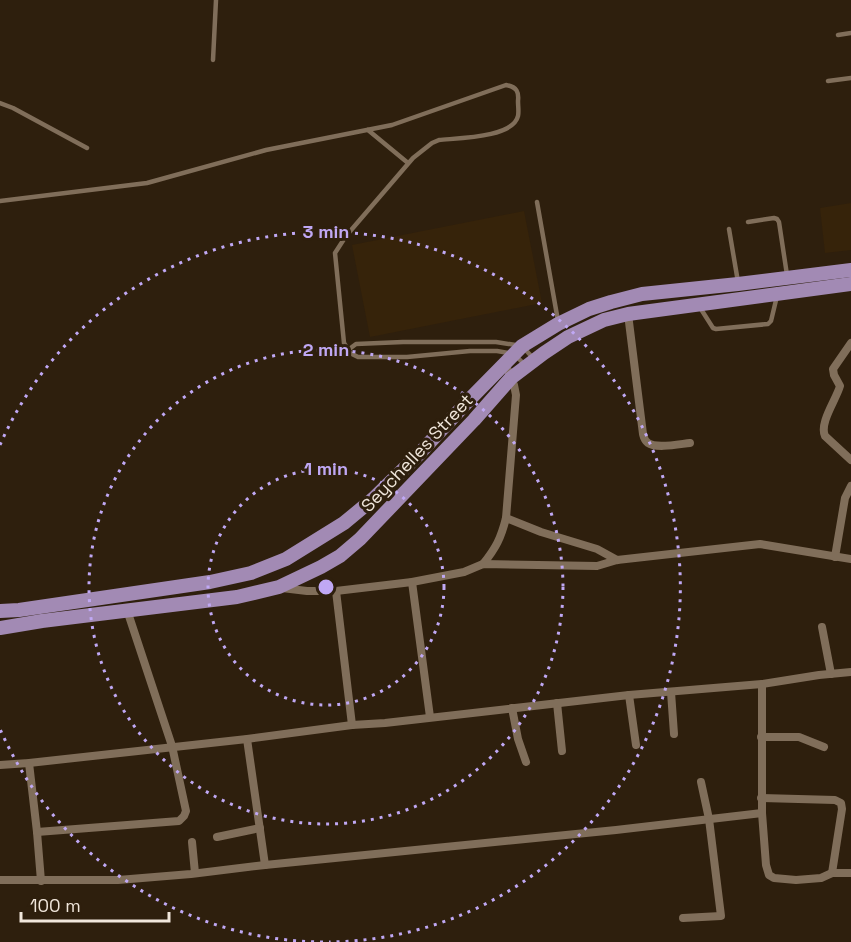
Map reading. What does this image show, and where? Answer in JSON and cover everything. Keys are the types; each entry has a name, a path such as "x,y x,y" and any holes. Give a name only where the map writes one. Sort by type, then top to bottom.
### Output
{"main road":[{"name":"Seychelles Street","path":"0,612 210,582 251,573 286,558 344,523 373,499 514,355 558,324 589,309 642,294 851,270"},
{"name":"Seychelles Street","path":"0,628 237,597 279,587 340,556 360,539 511,378 568,337 604,320 628,314 851,284"}],"street":[{"path":"628,314 645,441 657,446 690,443"},
{"path":"851,343 833,369 840,386 823,425 823,432 851,460"},
{"path":"483,564 495,550 506,518 516,395 511,378 514,355"},
{"path":"835,556 845,498 851,486"},
{"path":"506,518 541,532 597,549 618,560"},
{"path":"279,587 307,591 336,591 412,582 464,572 483,564 597,566 618,560 760,544 851,559"},
{"path":"412,582 430,717"},
{"path":"336,591 352,725"},
{"path":"37,832 179,821 184,816 186,810 172,746 127,610"},
{"path":"822,627 831,674"},
{"path":"0,765 629,695 762,684 851,672"},
{"path":"762,684 761,798 766,865 769,875 774,878 796,880 821,878 832,873 851,873"},
{"path":"670,692 674,734"},
{"path":"629,695 636,745"},
{"path":"558,703 562,751"},
{"path":"513,708 518,739 526,762"},
{"path":"761,737 799,737 824,747"},
{"path":"247,739 265,865"},
{"path":"29,763 41,880"},
{"path":"682,918 721,916 709,819 701,782"},
{"path":"761,798 834,800 840,803 842,809 832,873"},
{"path":"0,880 118,880 762,813"},
{"path":"217,837 260,828"},
{"path":"192,842 195,873"}],"lane":[{"path":"213,60 216,0"},
{"path":"837,35 851,33"},
{"path":"828,81 851,78"},
{"path":"0,201 147,183 266,150 392,125 506,85 512,86 519,94 518,116 511,126 500,132 439,140 423,149 408,163 346,236 335,253 344,343 353,355 382,358 497,351 514,355 530,363"},
{"path":"0,103 87,148"},
{"path":"368,130 408,163"},
{"path":"537,202 558,324"},
{"path":"748,222 777,219 788,278"},
{"path":"729,229 738,284"},
{"path":"698,303 713,328 716,329 768,324 771,321 778,294"},
{"path":"348,350 356,344 474,341 510,343 514,355 530,363"}],"shaded area":[{"path":"851,203 851,250 825,253 820,208"},
{"path":"524,211 542,303 370,337 352,245"}]}
